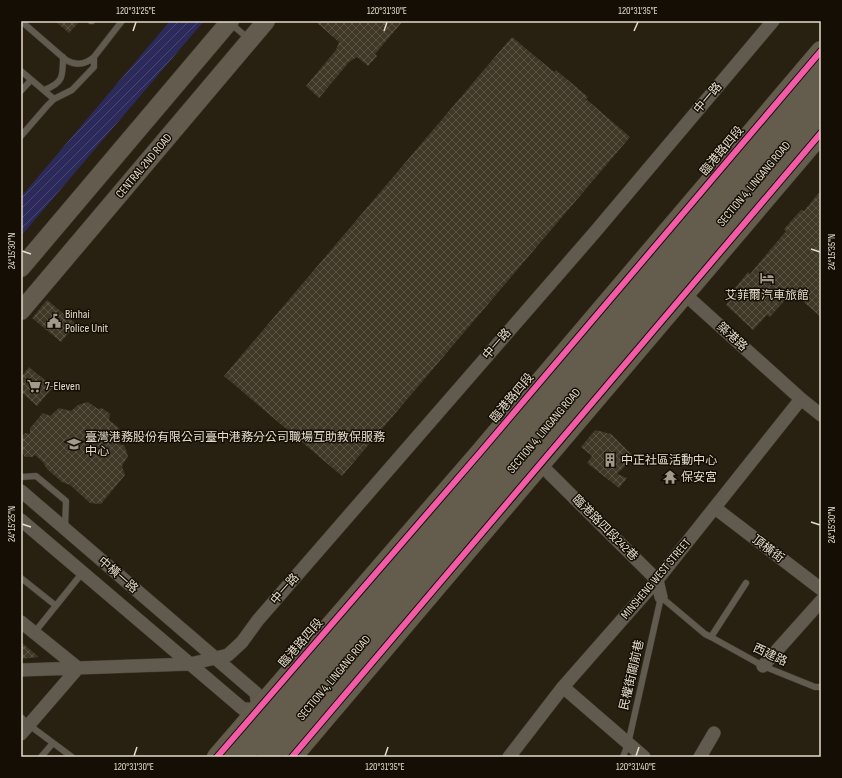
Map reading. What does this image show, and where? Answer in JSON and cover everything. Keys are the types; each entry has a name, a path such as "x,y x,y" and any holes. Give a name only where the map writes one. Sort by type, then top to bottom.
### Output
{"main road":[{"name":"臨港路四段","path":"242,757 286,738 540,464 664,276 821,51"},
{"name":"SECTION 4, LINGANG ROAD","path":"267,757 286,738 664,276 821,78"},
{"name":"SECTION 4, LINGANG ROAD","path":"664,276 821,105"},
{"name":"臨港路四段","path":"664,276 821,132"},
{"name":"臨港路四段","path":"218,757 286,738"}],"street":[{"name":"CENTRAL 2ND ROAD","path":"21,311 266,21"},
{"name":"中一路","path":"21,670 190,664 228,655 242,642 258,620 594,232 773,21"},
{"path":"21,268 229,22"},
{"name":"築港路","path":"664,276 801,399 821,415"},
{"name":"MINSHENG WEST STREET","path":"509,757 563,687 657,580 801,399"},
{"name":"臨港路四段242巷","path":"540,464 657,580"},
{"name":"中橫一路","path":"21,491 256,692 286,738"},
{"name":"頂橫街","path":"715,508 820,586"},
{"name":"中橫一路","path":"21,520 243,710 286,738"},
{"path":"657,580 661,597"},
{"path":"763,666 821,601"},
{"path":"21,622 78,668 24,725"},
{"path":"563,687 644,757"},
{"path":"700,757 714,733"}],"lane":[{"path":"21,21 70,63 80,64 90,61 94,57 122,21"},
{"path":"229,22 250,40"},
{"path":"44,90 55,86 60,80 63,70 63,57"},
{"path":"21,136 54,99 72,90 94,66 94,57"},
{"path":"21,70 54,99"},
{"path":"21,91 31,80"},
{"path":"21,477 36,476 66,501 65,529"},
{"path":"34,633 82,572"},
{"path":"21,578 56,605"},
{"path":"711,637 746,584"},
{"name":"西建路","path":"661,597 711,637 763,666 816,687 821,687"},
{"name":"民權街關前巷","path":"623,757 628,744 661,597"},
{"path":"24,725 53,743 67,756"},
{"path":"41,757 53,743"}],"shaded area":[{"path":"170,21 204,21 21,236 21,197"}],"building":[{"path":"55,21 80,21 69,33"},
{"path":"315,21 403,21 375,54 377,56 368,66 357,57 349,62 319,98 306,86 336,50 339,42"},
{"path":"512,37 554,72 556,70 588,97 586,99 630,137 342,476 224,376"},
{"path":"821,190 821,317 792,292 770,317 767,315 753,330 726,305 734,294 732,292 748,272 750,274 786,231 784,229 801,210 804,211"},
{"name":"Binhai Police Unit","path":"47,300 76,324 61,342 32,318"},
{"path":"29,367 53,387 37,406 21,392 21,377"},
{"path":"88,402 98,409 102,408 110,414 109,420 119,428 117,437 121,445 124,445 128,456 122,466 125,475 101,504 90,503 70,485 62,482 47,469 43,462 35,455 32,457 25,457 21,450 21,438 25,433 30,434 30,428 43,413 50,416 59,408 71,411 78,405"},
{"name":"中正社區活動中心","path":"595,430 611,434 634,457 617,474 627,478 619,488 587,463 592,456 581,447"},
{"path":"21,642 39,657 21,659"}],"cycle path":[{"path":"217,757 478,455 821,51"},
{"path":"292,757 821,133"}],"place":[{"name":"艾菲爾汽車旅館","path":"767,278"},
{"name":"Binhai Police Unit","path":"54,321"},
{"name":"7-Eleven","path":"34,386"},
{"name":"臺灣港務股份有限公司臺中港務分公司職場互助教保服務 中心","path":"74,444"},
{"name":"中正社區活動中心","path":"610,460"},
{"name":"保安宮","path":"670,477"}]}
